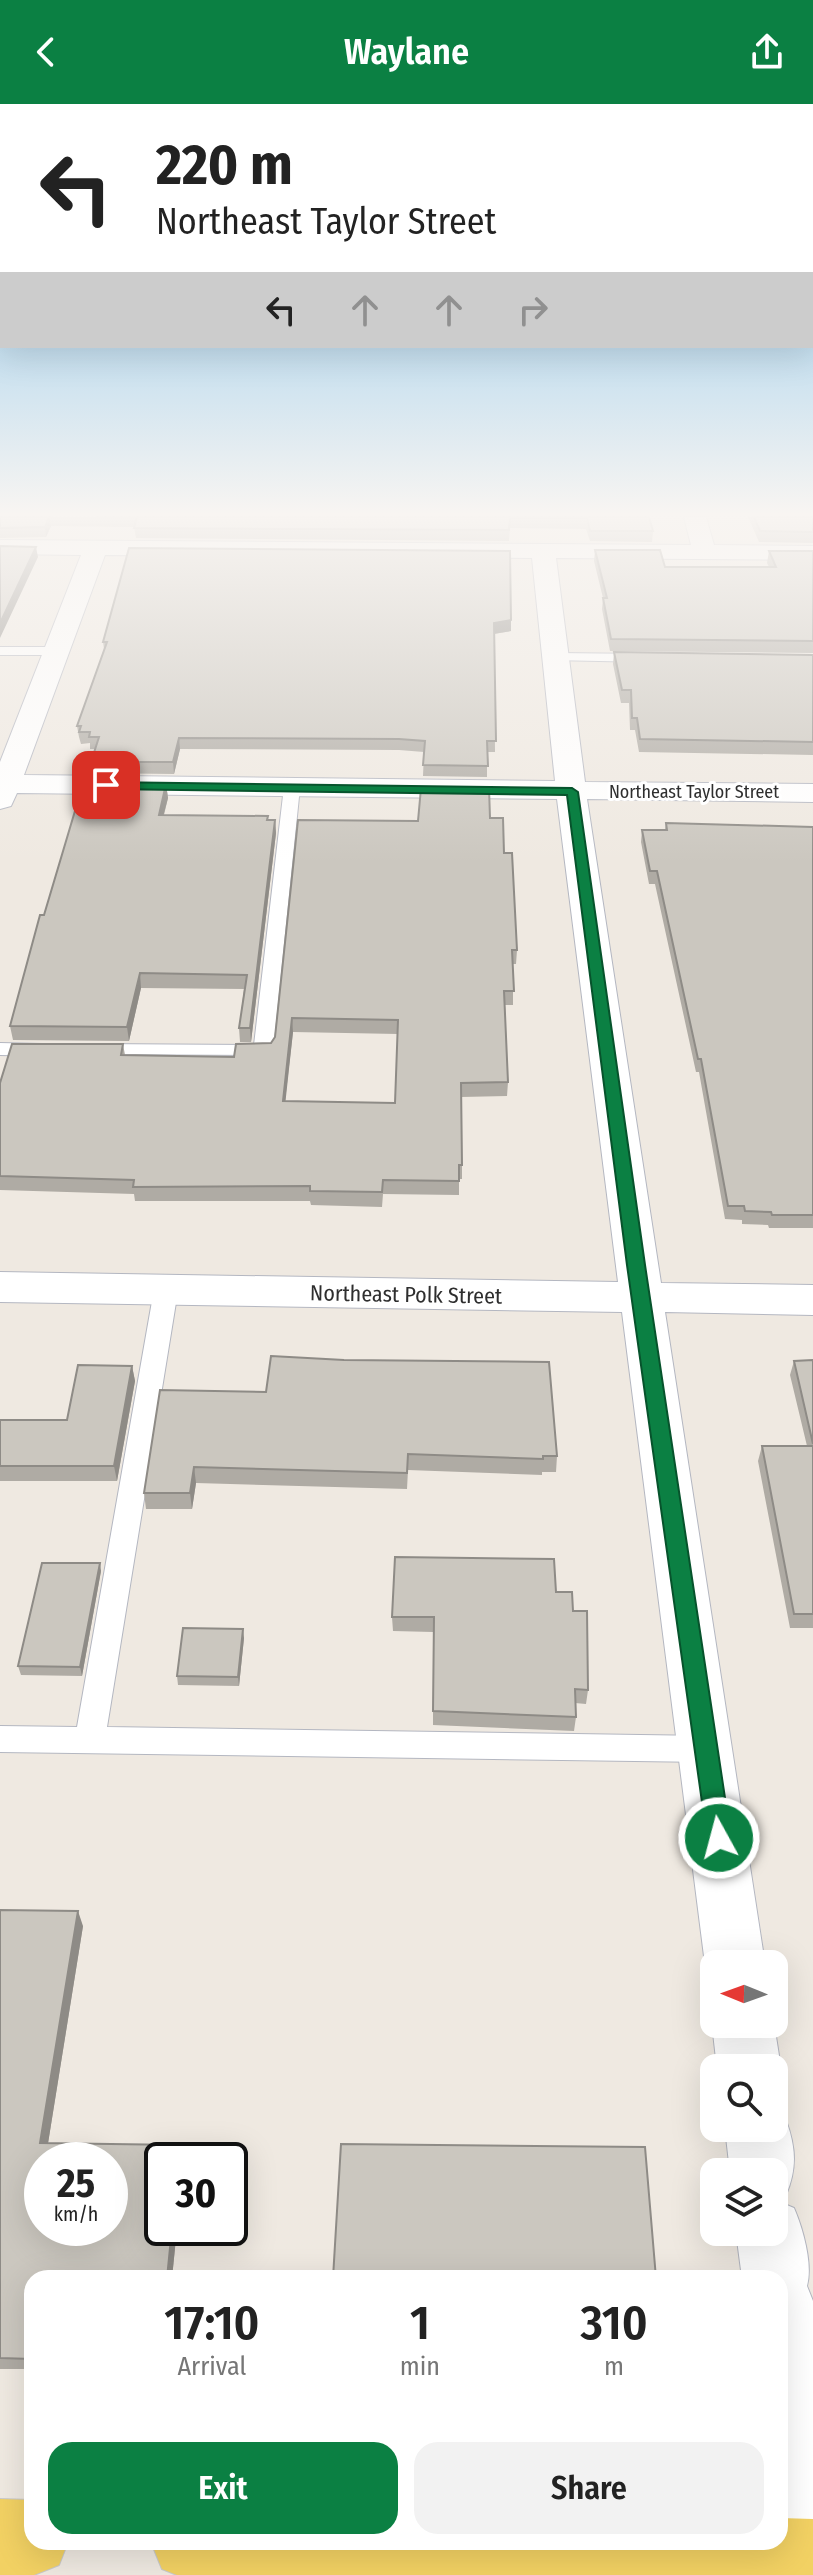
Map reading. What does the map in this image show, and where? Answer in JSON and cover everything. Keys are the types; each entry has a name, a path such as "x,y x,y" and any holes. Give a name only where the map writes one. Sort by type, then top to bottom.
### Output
{"main road":[{"path":"0,2537 24,2538"},
{"path":"522,2550 813,2557"}],"street":[{"path":"2,789 63,632"},
{"path":"553,632 641,1298 733,1950"},
{"name":"Northeast Taylor Street","path":"2,789 292,787 813,793"},
{"name":"Northeast Polk Street","path":"0,1287 813,1300"},
{"path":"772,2246 775,2270"},
{"path":"788,2363 813,2544"}],"lane":[{"path":"0,651 56,651"},
{"path":"556,657 670,659"},
{"path":"0,1049 263,1051 292,787"},
{"path":"90,1739 166,1290"},
{"path":"0,1739 707,1749"}],"building":[{"path":"106,632 494,632 496,741 487,741 488,766 423,765 425,741 399,739 179,738 173,762 91,762 99,737 89,737 90,732 79,732 81,726 77,726 107,642 103,642"},
{"path":"610,632 813,632 813,641 611,639"},
{"path":"614,652 813,655 813,742 640,739 637,718 632,718 631,690 622,690"},
{"path":"83,784 166,784 159,815 268,816 267,820 275,820 250,1028 239,1028 247,975 140,973 127,1027 10,1026 40,915 44,915"},
{"path":"421,788 489,788 490,818 503,818 504,853 512,853 517,950 512,950 514,991 504,991 508,1082 461,1083 462,1165 459,1165 459,1181 383,1180 382,1192 310,1191 310,1186 133,1187 134,1180 0,1176 0,1083 12,1044 123,1044 121,1055 234,1057 236,1044 271,1043 275,1037 298,820 418,821","holes":["292,1018 398,1020 395,1103 283,1101"]},
{"path":"666,823 813,827 813,1215 772,1215 771,1212 745,1211 744,1206 728,1206 701,1059 698,1059 657,871 650,871 642,830 667,830"},
{"path":"271,1356 344,1360 549,1362 557,1456 543,1456 543,1459 408,1454 407,1473 194,1467 190,1493 144,1493 160,1390 266,1392"},
{"path":"813,1360 813,1444 794,1361"},
{"path":"78,1365 132,1366 114,1466 0,1466 0,1420 67,1420"},
{"path":"762,1446 813,1446 813,1614 794,1614"},
{"path":"395,1557 554,1559 556,1592 572,1592 573,1611 587,1611 588,1690 575,1689 576,1717 433,1711 434,1617 392,1617"},
{"path":"42,1563 100,1563 80,1667 18,1666"},
{"path":"183,1628 243,1629 238,1677 177,1676"},
{"path":"0,1910 78,1911 40,2142 24,2142 24,2246 128,2246 128,2144 144,2144 144,2246 170,2246 168,2270 24,2270 24,2359 0,2358"},
{"path":"341,2144 645,2147 655,2270 333,2270"}],"route":[{"path":"106,785 572,792 636,1265 719,1838"}]}
